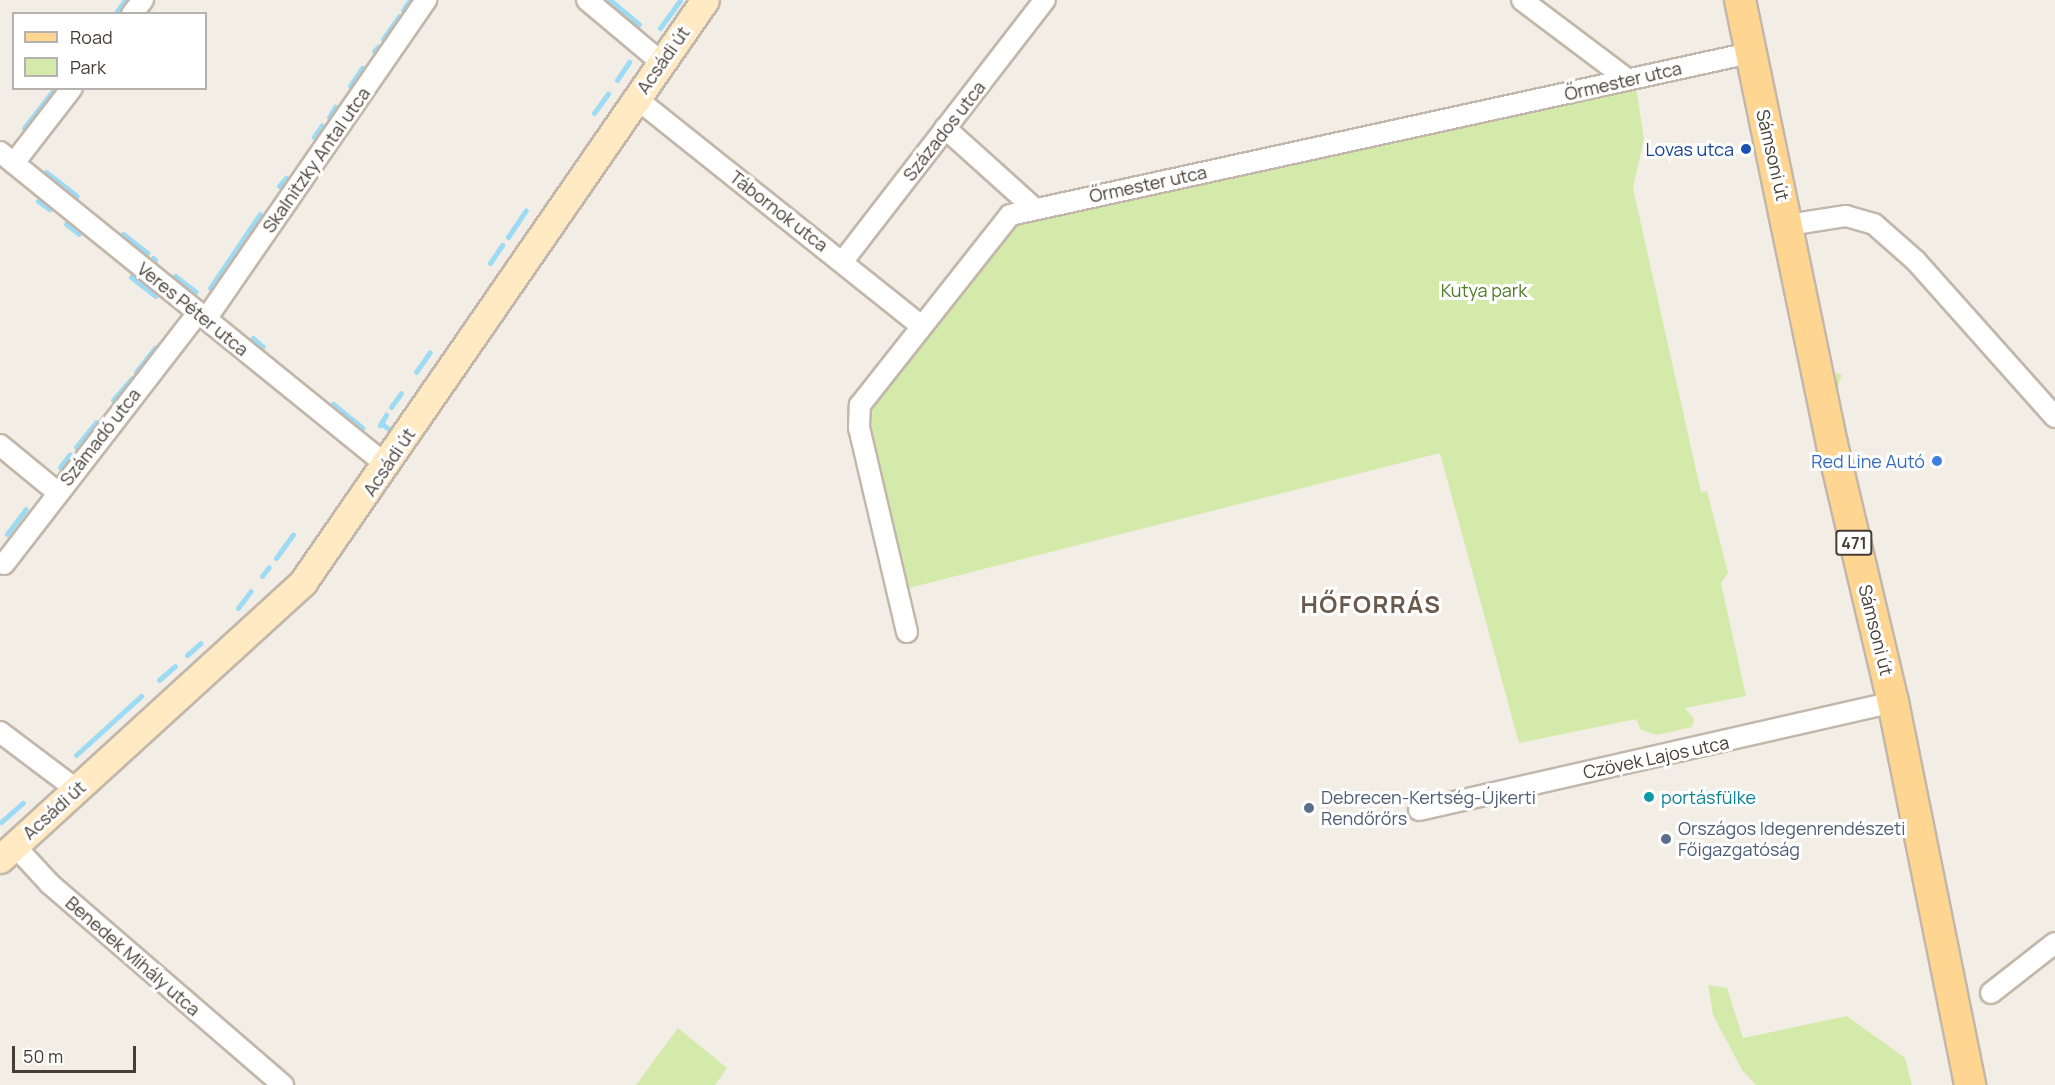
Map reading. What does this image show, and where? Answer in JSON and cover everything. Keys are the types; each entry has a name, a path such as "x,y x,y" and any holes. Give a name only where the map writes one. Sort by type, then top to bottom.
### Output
{"main road":[{"name":"Acsádi út","path":"7,853 290,597 387,465 705,0"},
{"name":"Sámsoni út","path":"1740,0 1832,444 1893,702 1970,1085"}],"street":[{"name":"Skalnitzky Antal utca","path":"202,316 426,0"},
{"path":"587,0 662,63"},
{"name":"Százados utca","path":"843,261 1045,0"},
{"path":"1522,0 1627,79"},
{"name":"Őrmester utca","path":"907,632 858,420 863,399 1001,222 1034,208 1750,53"},
{"path":"7,157 70,90"},
{"name":"Tábornok utca","path":"637,99 843,261 920,325"},
{"path":"945,128 1034,208"},
{"name":"Veres Péter utca","path":"7,157 387,465"},
{"path":"1788,225 1861,217 1894,238 2055,417"},
{"name":"Számadó utca","path":"4,564 57,492 202,316"},
{"path":"4,457 57,492"},
{"name":"Czövek Lajos utca","path":"1419,810 1893,702"},
{"path":"0,732 77,790"},
{"name":"Benedek Mihály utca","path":"7,853 50,884 283,1085"},
{"path":"1991,993 2055,943"}],"green space":[{"name":"Kutya park","path":"1636,87 1644,139 1633,188 1701,492 1707,491 1728,573 1721,583 1746,696 1685,708 1694,719 1692,727 1657,735 1641,730 1636,719 1519,743 1440,453 905,589 866,417 1000,233 1024,219"},
{"path":"1836,373 1842,375 1826,423 1820,422"},
{"path":"1708,985 1727,988 1743,1038 1847,1016 1905,1058 1912,1085 1756,1085 1742,1070 1713,1015"},
{"path":"678,1028 727,1068 715,1085 636,1085"}],"waterway":[{"path":"116,12 125,0"},
{"path":"403,10 410,0"},
{"path":"610,0 639,24"},
{"path":"660,28 680,0"},
{"path":"383,39 399,16"},
{"path":"374,51 378,47"},
{"path":"617,80 629,62"},
{"path":"350,86 362,68"},
{"path":"24,128 53,90"},
{"path":"594,113 608,94"},
{"path":"329,117 335,107"},
{"path":"314,137 322,125"},
{"path":"46,172 77,196"},
{"path":"279,186 286,178"},
{"path":"38,201 49,209"},
{"path":"508,237 526,210"},
{"path":"210,288 260,214"},
{"path":"66,224 79,234"},
{"path":"123,234 147,253"},
{"path":"490,263 502,245"},
{"path":"175,276 196,292"},
{"path":"131,277 155,296"},
{"path":"253,338 263,347"},
{"path":"136,372 155,348"},
{"path":"416,372 430,352"},
{"path":"113,400 132,378"},
{"path":"391,407 401,393"},
{"path":"333,404 363,428"},
{"path":"380,425 386,415"},
{"path":"76,447 96,422"},
{"path":"381,423 394,433"},
{"path":"60,467 70,454"},
{"path":"7,534 26,509"},
{"path":"276,558 293,535"},
{"path":"262,576 269,567"},
{"path":"238,608 251,591"},
{"path":"187,655 201,643"},
{"path":"159,680 175,666"},
{"path":"76,755 141,696"},
{"path":"1,822 23,803"}],"place":[{"name":"Lovas utca","path":"1746,149"},
{"name":"Red Line Autó","path":"1937,461"},
{"name":"portásfülke","path":"1649,797"},
{"name":"Debrecen-Kertség-Újkerti Rendőrőrs","path":"1309,808"},
{"name":"Országos Idegenrendészeti Főigazgatóság","path":"1666,839"}],"district":[{"name":"HŐFORRÁS","path":"1371,604"}]}
